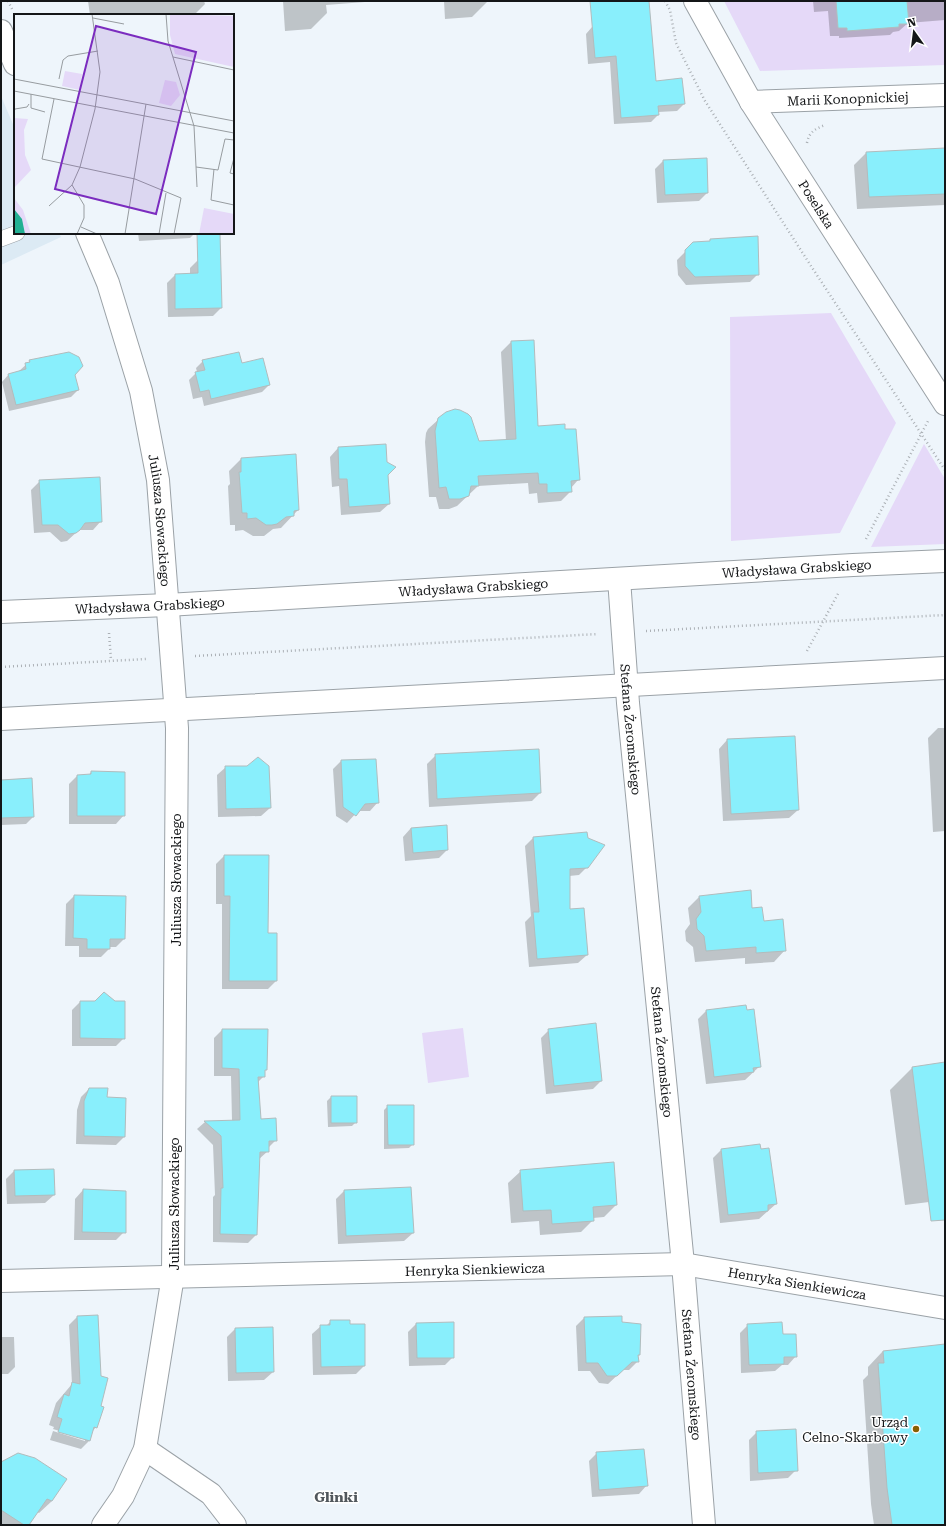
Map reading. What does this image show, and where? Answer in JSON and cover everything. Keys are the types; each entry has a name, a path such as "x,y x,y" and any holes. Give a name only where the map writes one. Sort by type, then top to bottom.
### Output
{"street":[{"name":"Poselska","path":"695,1 751,102 943,401"},
{"path":"1,31 14,62"},
{"name":"Marii Konopnickiej","path":"751,102 945,95"},
{"name":"Juliusza Słowackiego","path":"86,234 108,284 141,391 158,480 177,728 173,1276 144,1449 123,1496 102,1525"},
{"name":"Władysława Grabskiego","path":"1,612 167,605 853,565 945,561"},
{"name":"Stefana Żeromskiego","path":"618,579 626,685 683,1264 704,1525"},
{"path":"1,719 945,668"},
{"name":"Henryka Sienkiewicza","path":"1,1281 683,1264 945,1308"},
{"path":"144,1449 211,1494 235,1525"}],"lane":[{"path":"1,239 14,234"}],"path":[{"path":"665,1 670,10 676,44 705,101 945,470"},
{"path":"808,148 807,141 812,132 825,125 830,125"},
{"path":"864,543 922,435 943,401"},
{"path":"794,676 822,620 853,565"},
{"path":"1,667 822,620 945,615"}],"shaded area":[{"path":"724,1 945,1 945,65 760,71"},
{"path":"1,96 14,127 14,234 60,234 61,237 1,265"},
{"path":"831,313 896,423 840,533 731,541 730,317"},
{"path":"924,444 945,479 945,544 871,547"},
{"path":"463,1028 469,1077 428,1083 422,1033"}],"building":[{"path":"590,1 649,1 656,81 682,78 685,104 658,106 659,115 621,118 616,56 595,58"},
{"path":"836,1 907,1 909,24 899,24 899,27 847,31 847,28 838,28"},
{"path":"945,148 945,194 869,197 866,152"},
{"path":"707,158 708,193 665,195 663,160"},
{"path":"197,234 220,234 222,308 175,309 175,274 198,273"},
{"path":"758,236 759,275 695,277 685,266 685,250 693,242 710,241 710,239"},
{"path":"534,340 538,426 565,424 565,429 576,429 580,480 571,481 572,492 547,493 547,484 539,484 538,473 478,476 479,486 471,486 469,496 460,499 449,499 446,487 439,488 435,431 438,418 446,412 455,409 460,410 471,417 479,441 516,439 511,341"},
{"path":"69,352 79,357 83,366 75,375 79,390 16,405 8,374 26,369 25,363 30,362 29,360"},
{"path":"239,352 242,363 263,358 270,385 211,399 209,390 200,392 195,372 205,370 202,360"},
{"path":"386,444 387,462 396,467 388,475 390,504 349,507 347,479 339,479 338,447"},
{"path":"296,454 299,510 294,511 294,516 286,517 277,524 272,525 266,525 256,518 247,519 247,513 242,513 239,472 241,472 241,458"},
{"path":"100,477 102,522 85,523 76,533 69,534 58,525 42,525 39,480"},
{"path":"795,736 799,810 731,814 727,739"},
{"path":"539,749 541,793 437,799 435,754"},
{"path":"258,757 269,766 271,808 226,809 225,766 247,766"},
{"path":"376,759 379,803 365,804 356,816 343,807 341,760"},
{"path":"91,771 125,772 125,816 77,816 77,775 91,774"},
{"path":"32,778 34,817 1,818 1,780"},
{"path":"447,825 448,850 413,853 411,828"},
{"path":"587,832 588,838 605,845 588,868 570,869 570,909 584,908 588,955 537,959 533,912 539,912 533,837"},
{"path":"224,855 269,855 268,933 277,933 277,981 229,981 230,896 224,896"},
{"path":"751,890 752,908 762,907 764,921 783,919 786,951 756,953 756,947 706,951 704,936 697,929 696,919 701,912 699,896"},
{"path":"74,895 126,896 125,939 110,939 110,949 87,949 87,939 73,938"},
{"path":"104,992 115,1001 125,1001 125,1039 80,1038 80,1001 95,1001"},
{"path":"746,1005 747,1010 754,1009 761,1067 753,1068 754,1072 714,1077 706,1010"},
{"path":"596,1023 602,1081 554,1086 548,1029"},
{"path":"222,1029 268,1029 267,1070 265,1070 265,1077 258,1077 261,1119 276,1118 277,1141 269,1141 269,1152 260,1152 257,1235 220,1234 221,1188 223,1188 221,1136 204,1121 240,1120 239,1069 222,1068"},
{"path":"945,1062 945,1220 931,1221 912,1067"},
{"path":"89,1088 108,1088 107,1097 126,1098 125,1137 84,1136 84,1101"},
{"path":"331,1096 357,1096 357,1123 331,1123"},
{"path":"387,1105 414,1105 414,1145 388,1145"},
{"path":"760,1144 761,1149 769,1148 777,1204 768,1205 768,1211 728,1215 721,1149"},
{"path":"614,1162 617,1205 593,1207 594,1221 552,1224 551,1210 523,1211 520,1170"},
{"path":"54,1169 55,1195 15,1196 14,1170"},
{"path":"411,1187 414,1233 346,1236 344,1190"},
{"path":"83,1189 126,1191 126,1233 82,1232"},
{"path":"98,1315 101,1376 108,1378 101,1406 104,1407 97,1428 94,1427 90,1441 58,1432 62,1419 57,1417 64,1394 69,1396 72,1382 80,1384 77,1316"},
{"path":"622,1316 622,1322 641,1324 640,1355 638,1355 639,1362 632,1362 617,1376 607,1376 598,1363 586,1363 584,1317"},
{"path":"330,1320 350,1320 350,1324 365,1324 365,1366 321,1367 320,1325 330,1325"},
{"path":"454,1322 454,1358 417,1358 416,1323"},
{"path":"782,1322 783,1334 796,1334 797,1357 784,1357 784,1364 749,1365 747,1324"},
{"path":"273,1327 274,1372 236,1373 235,1328"},
{"name":"Urząd Celno-Skarbowy","path":"945,1344 945,1525 892,1525 887,1488 878,1363 884,1363 883,1351"},
{"path":"796,1429 798,1471 758,1473 756,1431"},
{"path":"644,1449 648,1486 599,1490 596,1452"},
{"path":"18,1453 35,1458 67,1479 52,1501 47,1499 29,1525 24,1525 1,1510 1,1462"}],"place":[{"name":"Urząd Celno-Skarbowy","path":"916,1429"}],"district":[{"name":"Glinki","path":"336,1497"}]}
